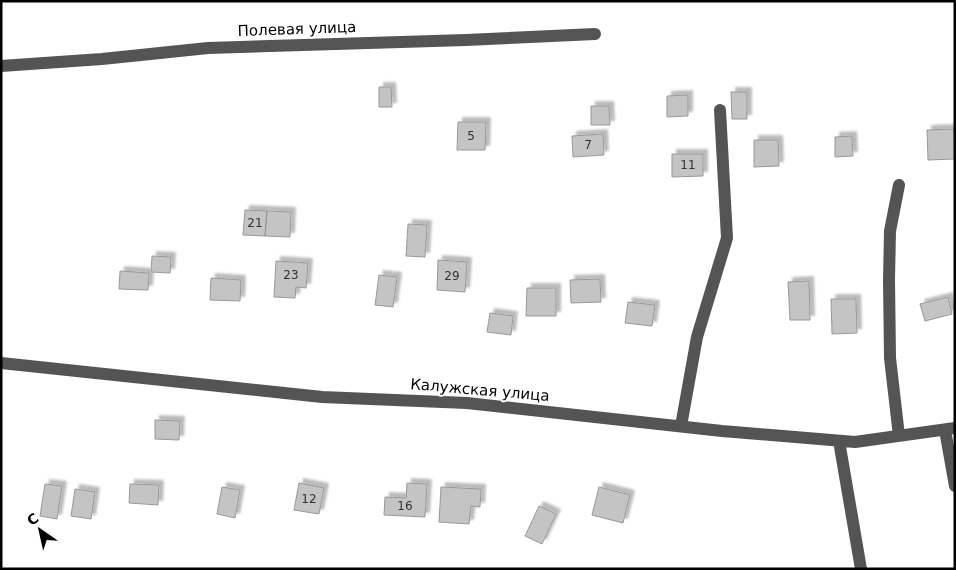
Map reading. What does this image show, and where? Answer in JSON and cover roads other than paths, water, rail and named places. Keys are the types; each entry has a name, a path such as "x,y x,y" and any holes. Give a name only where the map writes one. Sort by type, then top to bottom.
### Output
{"street":[{"name":"Полевая улица","path":"1,66 102,59 208,48 595,34"},
{"path":"681,426 697,337 727,238 720,110"},
{"path":"899,186 890,231 889,280 890,358 899,436"},
{"name":"Калужская улица","path":"1,363 322,397 467,403 838,441 855,442 950,429"},
{"path":"950,429 955,486"},
{"path":"838,441 861,569"}]}
